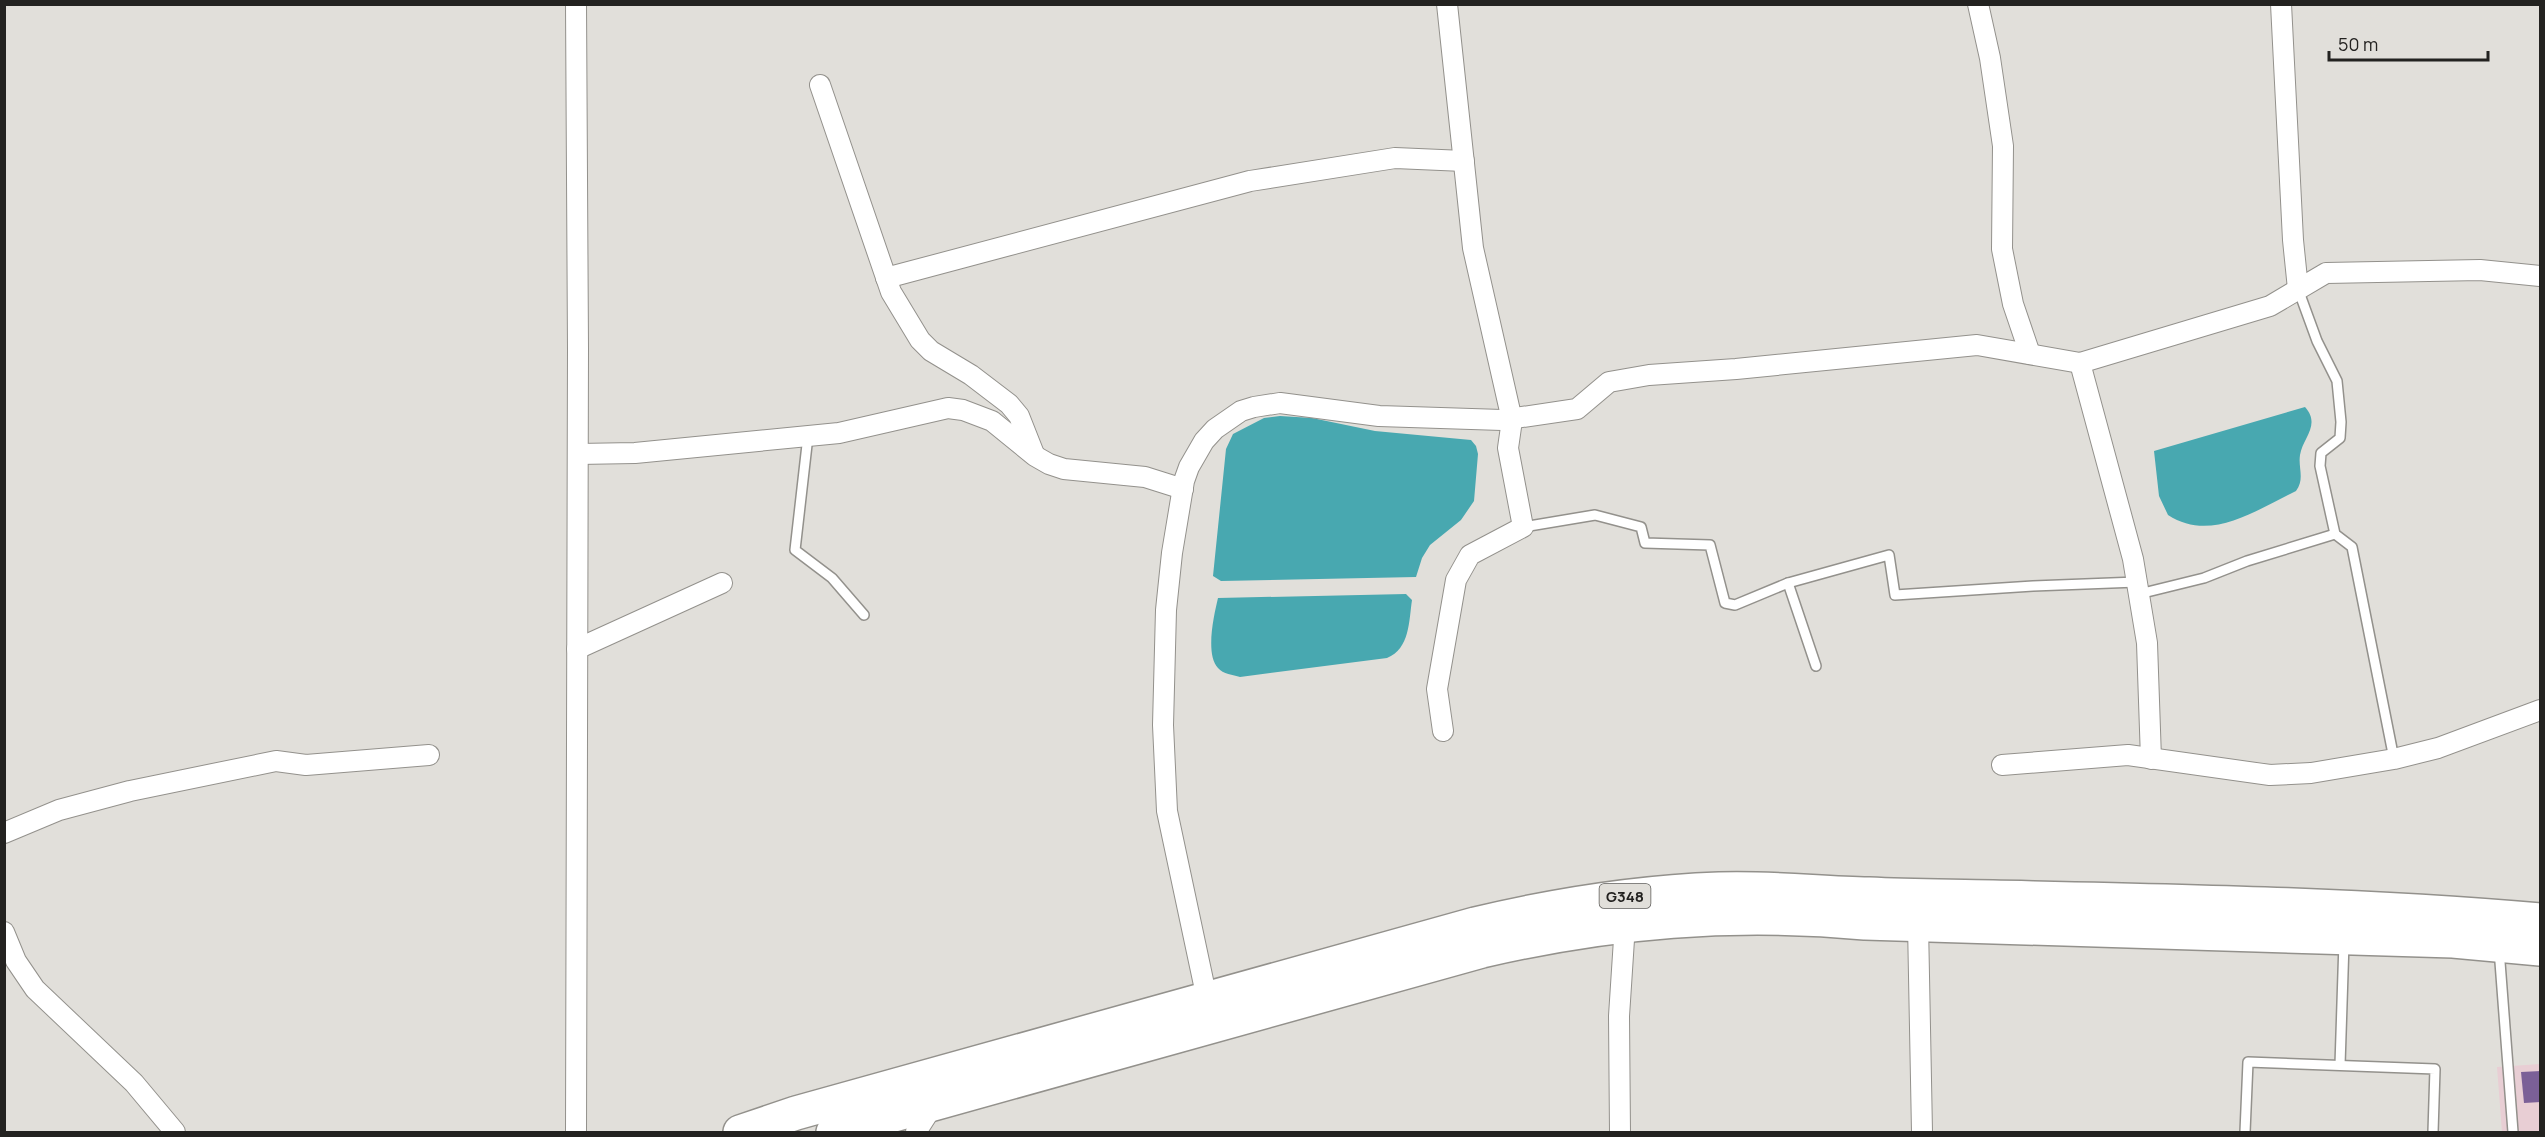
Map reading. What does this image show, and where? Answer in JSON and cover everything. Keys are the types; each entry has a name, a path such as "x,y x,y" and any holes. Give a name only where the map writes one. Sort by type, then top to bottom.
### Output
{"highway":[{"name":"G348","path":"740,1132 796,1113 1475,924 1523,912 1622,896 1671,891 1789,889 1866,894 2060,898 2455,913 2541,920"},
{"name":"G348","path":"833,1132 1482,951 1529,940 1625,924 1757,917 2345,937 2541,949"}],"street":[{"path":"576,4 578,454 576,1132"},
{"path":"1443,731 1437,689 1456,580 1470,555 1523,527 1509,447 1512,420 1473,248 1447,4"},
{"path":"1978,4 1990,58 2003,146 2002,249 2013,304 2030,354"},
{"path":"2281,4 2298,289"},
{"path":"820,86 891,292 920,340 931,351 971,375 1009,404 1019,416 1035,456"},
{"path":"886,278 1250,181 1395,158 1464,161"},
{"path":"1207,999 1167,812 1163,736 1166,610 1183,489 1189,467 1204,441 1228,419 1254,406 1280,403 1379,416 1512,420 1577,409 1609,382 1649,375 1736,369 1977,345 2080,363 2270,306 2326,273 2480,270 2541,276"},
{"path":"2080,363 2133,559 2147,643 2151,759"},
{"path":"578,454 635,453 839,433 948,408 963,410 992,421 1035,456 1064,469 1125,473 1183,489"},
{"path":"577,649 722,583"},
{"path":"2002,765 2128,755 2270,775 2340,769 2438,748 2541,710"},
{"path":"4,833 59,810 100,799 276,761 306,765 429,755"},
{"path":"1620,1132 1618,1016 1625,924"},
{"path":"1918,924 1922,1132"},
{"path":"4,932 16,961 35,989 134,1083 175,1132"},
{"path":"915,1132 933,1104"}],"lane":[{"path":"2298,289 2317,341 2337,381 2340,393 2340,438 2320,453 2320,466 2335,534 2352,547 2394,759"},
{"path":"808,436 795,550 832,578 864,615"},
{"path":"1523,527 1595,515 1641,527 1646,543 1710,545 1725,603 1735,605 1788,583 1889,555 1895,595 2033,586 2138,588 2204,578 2247,561 2335,534"},
{"path":"1788,583 1816,666"},
{"path":"2340,1065 2345,937"},
{"path":"2499,945 2513,1132"},
{"path":"2245,1132 2248,1062 2435,1069 2433,1132"}],"shaded area":[{"path":"2540,1064 2540,1132 2502,1132 2497,1067"}],"water":[{"path":"2305,407 2310,413 2311,425 2300,455 2301,478 2296,491 2233,521 2217,525 2201,526 2184,523 2168,515 2159,496 2154,451"},
{"path":"1280,416 1312,418 1375,431 1471,440 1478,454 1474,501 1461,520 1430,545 1422,558 1416,577 1221,581 1213,576 1226,449 1233,434 1264,418"},
{"path":"1406,594 1412,600 1407,633 1400,648 1387,658 1240,677 1223,672 1214,662 1211,644 1218,598"}],"building":[{"path":"2541,1071 2541,1102 2524,1103 2521,1072"}]}
